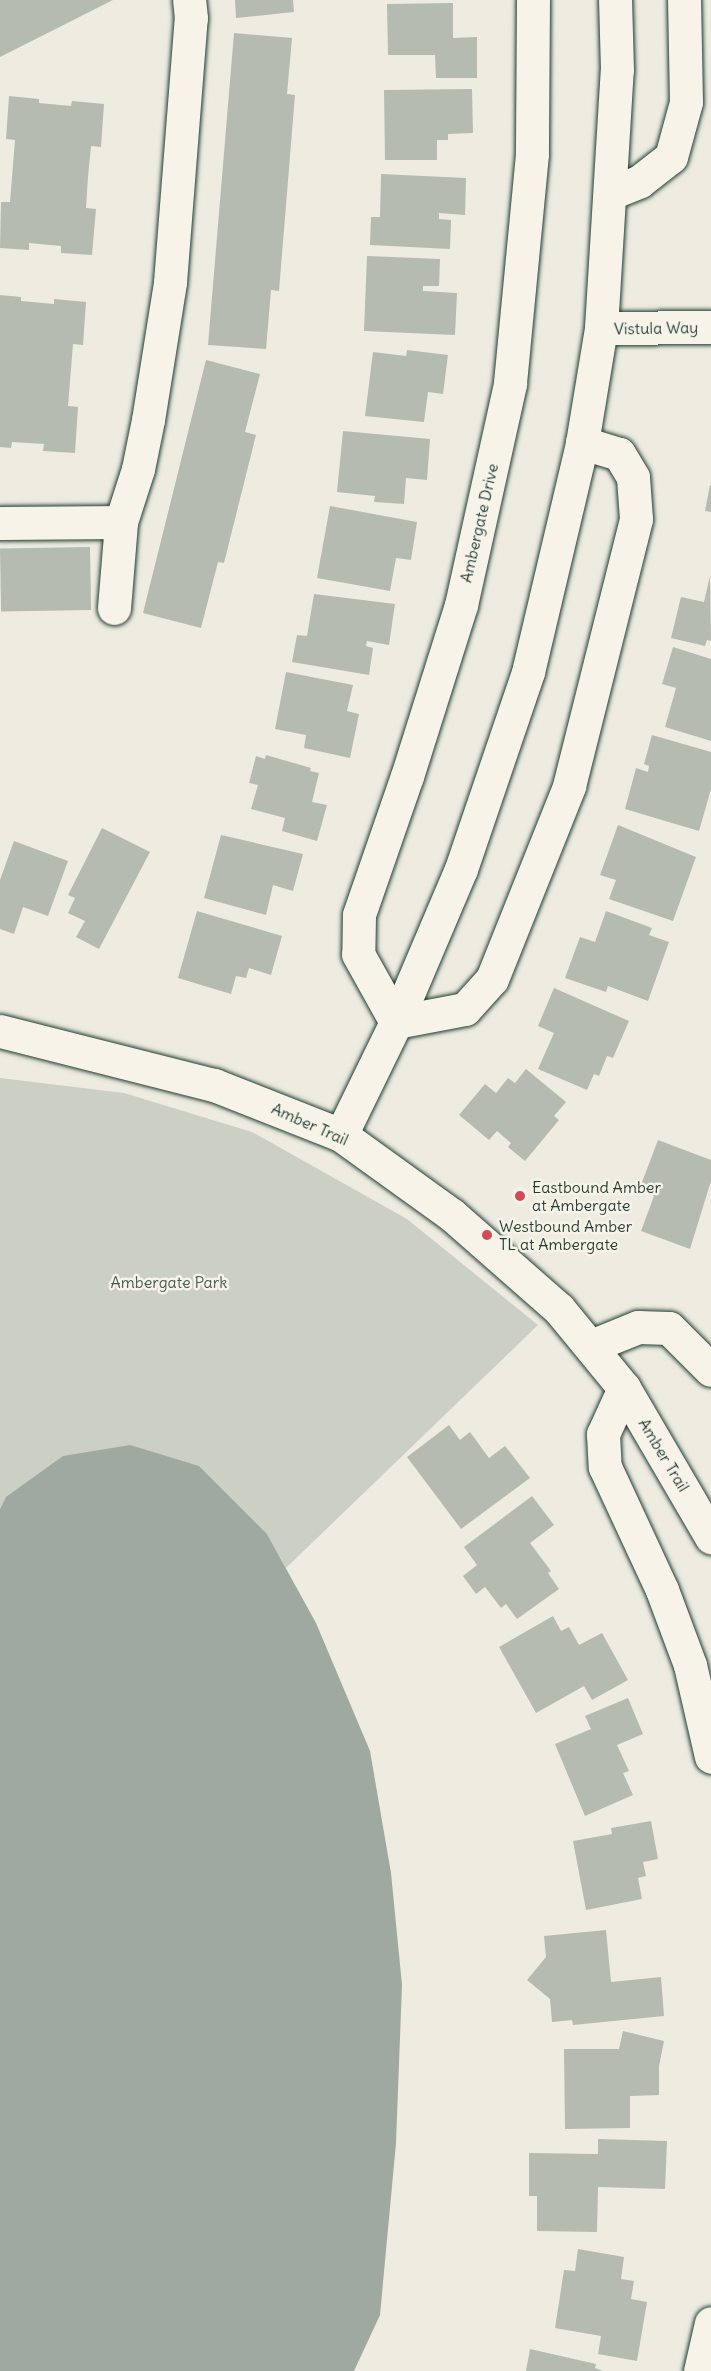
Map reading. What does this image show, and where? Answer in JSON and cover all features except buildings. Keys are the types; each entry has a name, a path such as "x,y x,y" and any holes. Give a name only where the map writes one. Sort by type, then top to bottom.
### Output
{"street":[{"path":"114,608 121,522 138,469 146,430 170,282 190,18 189,0"},
{"name":"Ambergate Drive","path":"396,1022 358,954 359,915 407,776 460,605 510,384 532,154 533,0"},
{"path":"341,1134 396,1022 461,869 528,672 582,442 601,328 617,70 615,0"},
{"path":"611,193 640,181 671,157 686,102 684,0"},
{"name":"Vistula Way","path":"601,328 711,327"},
{"path":"396,1022 465,1009 492,980 569,786 636,519 633,477 619,454 582,442"},
{"path":"0,523 121,522"},
{"name":"Amber Trail","path":"0,1030 214,1085 341,1134 452,1215 559,1309 624,1388 711,1538"},
{"path":"591,1346 638,1327 669,1328 711,1370"},
{"path":"624,1388 603,1434 605,1467 662,1590 690,1665 711,1757"},
{"path":"700,2371 711,2323"}],"green space":[{"name":"Ambergate Park","path":"0,1078 124,1093 252,1132 407,1219 538,1325 286,1568 267,1534 6,1497 0,1509"}],"shaded area":[{"path":"130,1445 199,1466 267,1534 316,1623 370,1751 391,1873 402,1985 396,2143 380,2315 354,2371 0,2371 0,1509 6,1497 63,1456"}],"place":[{"name":"Eastbound Amber at Ambergate","path":"520,1196"},
{"name":"Westbound Amber TL at Ambergate","path":"487,1235"}]}
